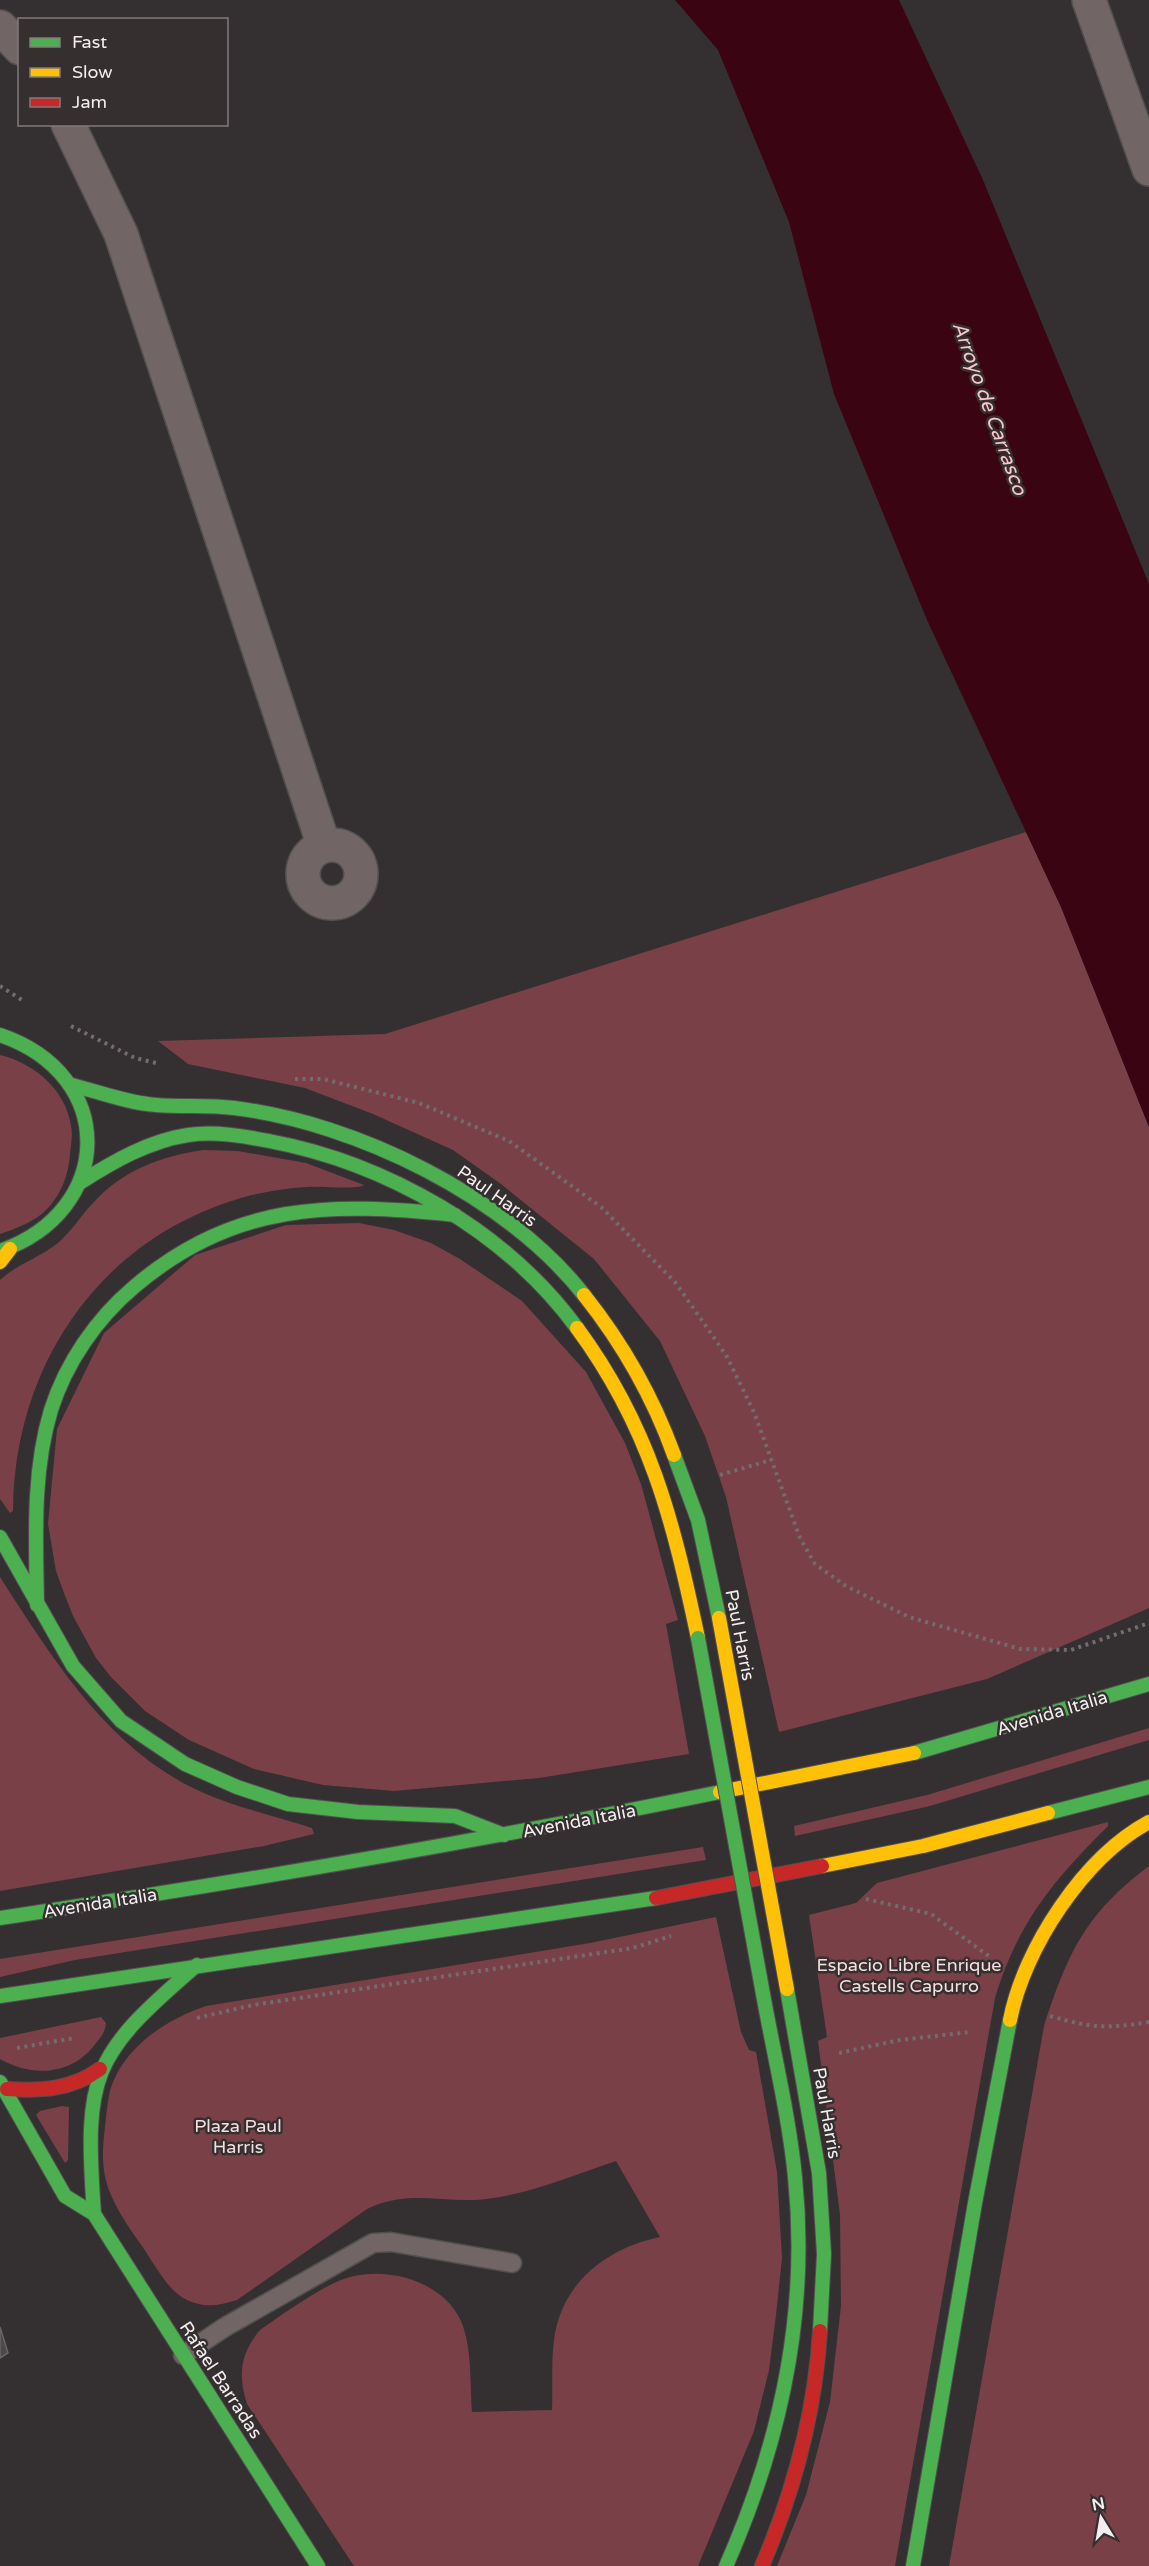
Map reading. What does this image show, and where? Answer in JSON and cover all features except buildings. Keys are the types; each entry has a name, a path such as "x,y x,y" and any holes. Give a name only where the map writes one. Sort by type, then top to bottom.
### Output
{"main road":[{"path":"0,1035 26,1043 52,1062 72,1085 84,1116 88,1149 81,1182 69,1204 53,1224 33,1239 5,1250 0,1262"},
{"name":"Paul Harris","path":"72,1085 154,1105 233,1108 283,1117 342,1133 414,1162 486,1207 539,1248 574,1283 616,1335 663,1424 698,1520 719,1618 819,2173 824,2239 821,2315 811,2409 788,2500 762,2566"},
{"path":"81,1182 115,1160 155,1143 188,1135 221,1134 286,1142 338,1158 455,1215 555,1297 599,1357 644,1440 674,1527 698,1638 795,2177 799,2241 796,2319 782,2407 757,2490 726,2566"},
{"path":"37,1605 36,1532 39,1464 51,1411 72,1361 103,1316 134,1284 173,1253 217,1230 270,1214 321,1208 394,1208 455,1215"},
{"path":"0,1537 72,1666 121,1721 185,1764 237,1787 288,1804 358,1812 455,1816 504,1835"},
{"name":"Avenida Italia","path":"0,1918 226,1884 504,1835 917,1752 1149,1684"},
{"path":"0,1996 680,1894 923,1846 1149,1786"},
{"path":"913,2566 948,2349 1013,2005 1023,1973 1042,1937 1085,1875 1112,1850 1149,1822"},
{"path":"94,2214 91,2109 100,2069 113,2046 144,2011 197,1965"},
{"path":"2,2087 43,2091 87,2080 100,2069"},
{"name":"Rafael Barradas","path":"2,2087 65,2196 94,2214 318,2566"}],"street":[{"path":"1089,0 1149,169"},
{"path":"0,27 18,46"},
{"path":"69,126 121,234 324,846"}],"lane":[{"path":"183,2355 225,2327 373,2243 391,2242 512,2263"}],"path":[{"path":"711,1478 771,1460"},
{"path":"859,1899 870,1899 931,1914 997,1964"},
{"path":"186,2023 197,2018 253,2005 633,1948 679,1934"},
{"path":"1013,2005 1082,2025 1109,2028 1149,2022"},
{"path":"834,2054 900,2040 978,2031"},
{"path":"10,2050 93,2034 113,2046"}],"green space":[{"path":"1026,832 1061,907 1149,1127 1149,1608 987,1679 779,1732 726,1497 705,1436 660,1341 594,1259 501,1184 453,1150 373,1114 305,1088 188,1064 158,1041 385,1034"},
{"path":"0,1055 25,1064 46,1080 63,1101 72,1132 66,1175 53,1202 32,1221 0,1234"},
{"path":"203,1150 238,1151 306,1163 364,1185 299,1187 279,1190 252,1195 199,1213 152,1239 112,1272 77,1311 50,1355 30,1404 17,1456 13,1511 10,1513 0,1499 0,1280 58,1243 105,1191 130,1173 173,1156"},
{"path":"359,1223 394,1230 431,1243 460,1259 522,1301 586,1372 625,1443 641,1484 678,1620 666,1624 689,1754 539,1778 394,1791 323,1785 254,1769 189,1740 145,1711 111,1677 96,1658 73,1616 56,1571 48,1524 57,1429 104,1333 195,1255 286,1225"},
{"path":"0,1577 39,1637 82,1696 132,1747 160,1769 205,1794 312,1828 314,1834 264,1846 0,1891"},
{"path":"1149,1728 1149,1740 930,1806 795,1836 794,1826 927,1795"},
{"name":"Espacio Libre Enrique Castells Capurro","path":"1108,1822 1108,1826 1070,1865 1039,1904 1015,1947 995,1998 895,2566 777,2566 806,2495 830,2402 841,2306 840,2215 818,2041 827,2037 809,1915 856,1903 877,1883"},
{"path":"703,1847 706,1860 75,1960 0,1977 0,1959"},
{"path":"1149,1866 1149,2566 949,2566 1044,2026 1071,1956 1094,1918 1109,1901"},
{"name":"Plaza Paul Harris","path":"716,1917 741,2032 749,2050 756,2052 777,2172 782,2258 769,2370 754,2431 698,2566 354,2566 247,2404 242,2384 242,2366 248,2348 259,2331 311,2296 341,2280 357,2275 374,2274 409,2279 425,2285 440,2295 461,2321 469,2354 472,2412 552,2410 554,2340 558,2320 566,2301 590,2271 605,2259 641,2242 660,2237 616,2161 540,2187 493,2198 460,2200 414,2198 383,2203 367,2209 237,2300 214,2305 198,2304 177,2293 165,2280 122,2216 108,2186 103,2161 107,2111 109,2095 123,2064 134,2050 160,2028 206,2006 590,1943"},
{"path":"101,2017 106,2023 100,2038 87,2054 64,2067 39,2071 13,2065 0,2059 0,2038"},
{"path":"62,2106 69,2107 68,2160 65,2163 36,2115 40,2111"}],"water":[{"name":"Arroyo de Carrasco","path":"675,0 899,0 983,180 1149,584 1149,1127 1061,907 927,620 834,394 789,222 718,50"}],"traffic: fast":[{"path":"0,1035 39,1054 66,1080 82,1110 87,1143 82,1176 65,1206 38,1232 0,1251"},
{"path":"72,1085 145,1104 224,1107 281,1116 330,1130 378,1148 426,1170 472,1197 514,1227 552,1259 584,1295"},
{"path":"81,1182 132,1153 159,1142 188,1135 239,1136 313,1151 399,1184 440,1206 479,1232 515,1261 548,1293 577,1328"},
{"path":"37,1605 36,1507 41,1458 51,1410 65,1375 84,1343 120,1300 171,1259 208,1238 246,1223 285,1214 325,1210 366,1209 455,1215"},
{"path":"674,1455 698,1520 719,1618"},
{"path":"0,1537 73,1666 121,1721 185,1764 237,1787 288,1804 358,1812 455,1816 504,1835"},
{"path":"698,1638 763,1994"},
{"path":"914,1753 1149,1684"},
{"path":"1048,1813 1149,1787"},
{"path":"0,1918 361,1860 720,1792"},
{"path":"0,1996 656,1898"},
{"path":"94,2214 91,2129 94,2098 102,2071 115,2047 135,2023 197,1965"},
{"path":"787,1989 819,2173 824,2254 820,2331"},
{"path":"726,2566 762,2472 776,2424 794,2327 798,2278 795,2177 785,2108 763,1994"},
{"path":"913,2566 975,2203 1010,2020"},
{"path":"0,2082 65,2196 94,2214 318,2566"}],"traffic: slow":[{"path":"0,1262 10,1249"},
{"path":"584,1295 612,1333 636,1372 657,1412 674,1455"},
{"path":"577,1328 623,1402 656,1476 679,1554 698,1638"},
{"path":"719,1618 787,1989"},
{"path":"720,1792 914,1753"},
{"path":"822,1866 923,1846 1048,1813"},
{"path":"1010,2020 1017,1992 1028,1964 1060,1907 1102,1858 1125,1838 1149,1822"}],"traffic: jam":[{"path":"656,1898 822,1866"},
{"path":"7,2089 55,2088 78,2081 100,2069"},
{"path":"762,2566 784,2509 801,2451 813,2392 820,2331"}]}
